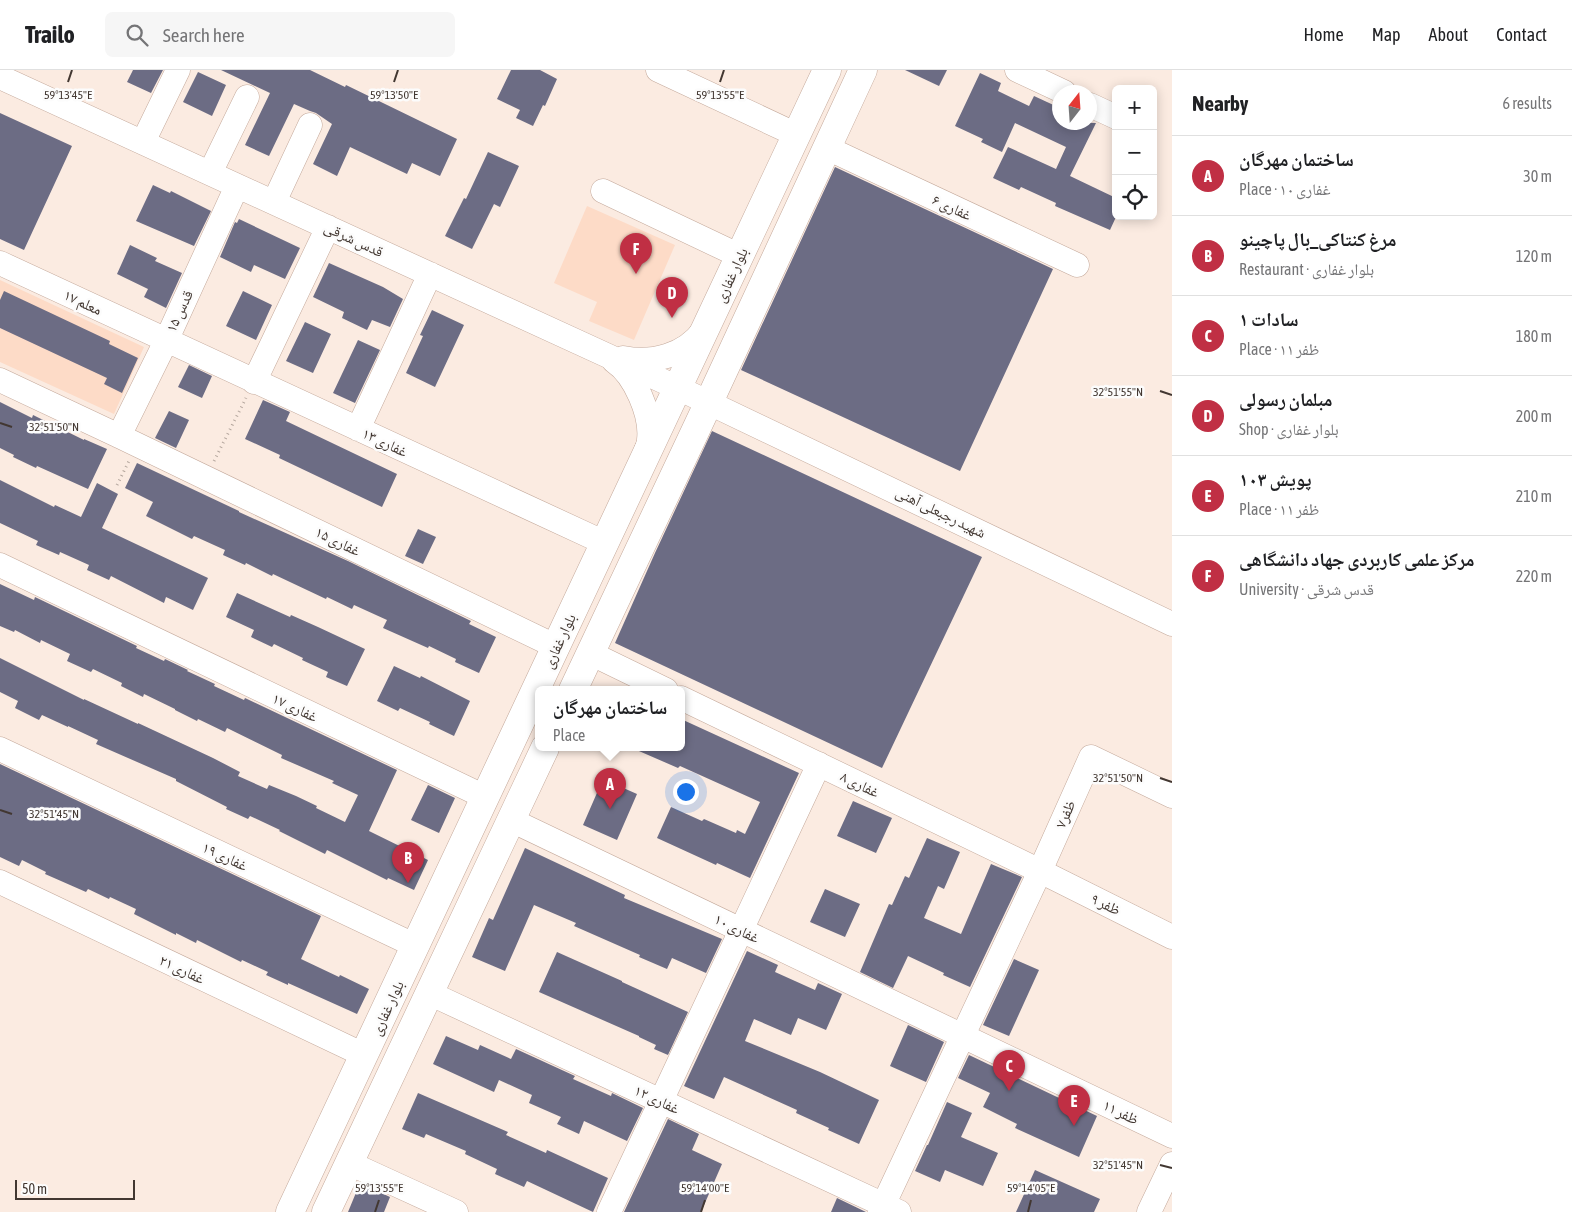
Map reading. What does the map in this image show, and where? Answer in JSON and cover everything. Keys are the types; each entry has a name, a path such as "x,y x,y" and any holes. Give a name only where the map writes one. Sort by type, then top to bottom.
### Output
{"main road":[{"name":"بلوار غفاری","path":"539,686 827,70"},
{"path":"575,686 863,70"},
{"name":"بلوار غفاری","path":"290,1212 535,693"},
{"name":"بلوار غفاری","path":"326,1212 544,751"}],"street":[{"path":"143,142 178,70"},
{"path":"658,70 797,135"},
{"path":"1017,70 1052,86"},
{"name":"قدس شرقی","path":"0,77 709,402"},
{"path":"210,173 247,97"},
{"path":"1097,108 1112,115"},
{"path":"274,202 310,125"},
{"name":"غفاری ۶","path":"827,148 1077,265"},
{"name":"قدس ۱۵","path":"128,440 166,341 237,186"},
{"path":"603,191 740,256"},
{"path":"254,382 328,227"},
{"name":"معلم ۱۷","path":"0,263 166,341"},
{"path":"358,429 430,274"},
{"path":"605,354 634,360 664,356 677,352 694,342 708,324"},
{"name":"غفاری ۱۳","path":"166,341 605,543"},
{"path":"605,354 623,367 642,400 650,440 642,465"},
{"name":"غفاری ۱۵","path":"0,380 206,477 557,647"},
{"name":"شهید رجبعلی آهنی","path":"709,402 1172,624"},
{"name":"غفاری ۱۷","path":"0,565 486,797"},
{"path":"590,653 658,686"},
{"name":"غفاری ۸","path":"685,700 1040,871"},
{"name":"غفاری ۱۹","path":"0,750 416,946"},
{"name":"ظفر۷","path":"1040,871 1091,757 1172,796"},
{"path":"609,1212 819,764"},
{"name":"غفاری ۱۰","path":"511,820 963,1036"},
{"path":"888,1210 963,1036 1040,871"},
{"name":"ظفر ۹","path":"1040,871 1172,937"},
{"name":"غفاری ۲۱","path":"0,882 364,1055"},
{"name":"غفاری ۱۲","path":"429,993 661,1101 888,1210"},
{"name":"ظفر ۱۱","path":"963,1036 1172,1136"},
{"path":"349,1163 456,1212"},
{"path":"1149,1212 1172,1164"}],"path":[{"path":"206,477 254,382"},
{"path":"117,485 128,440"}],"shaded area":[{"path":"587,206 675,245 634,340 589,321 597,302 554,283"},
{"path":"0,280 144,347 114,414 0,362"}],"building":[{"path":"133,70 163,70 151,93 127,82"},
{"path":"221,70 310,70 345,87 346,85 457,139 440,176 412,163 407,174 350,147 337,176 313,164 332,124 316,113 294,104 269,156 245,145 270,93"},
{"path":"511,70 540,70 557,79 545,106 543,105 533,126 516,118 520,110 497,99"},
{"path":"905,70 947,70 939,86"},
{"path":"198,72 226,85 212,116 183,102"},
{"path":"980,73 1001,83 998,91 1029,106 1034,96 1052,104 1052,130 1093,130 1070,176 1112,196 1112,220 1115,220 1110,230 1055,206 1056,203 1021,187 1019,190 993,178 1008,147 1056,169 1066,147 1015,123 1002,152 981,142 983,139 955,126"},
{"path":"0,113 72,146 24,250 0,239"},
{"path":"488,152 519,166 500,207 494,204 472,249 445,236 464,198 466,199"},
{"path":"835,167 1053,269 960,471 741,370"},
{"path":"153,185 170,193 171,191 211,211 194,246 136,221"},
{"path":"239,219 300,248 285,279 254,265 251,272 220,257 235,222 237,223"},
{"path":"130,245 157,258 155,261 182,273 166,308 144,297 148,289 117,274"},
{"path":"329,263 383,287 403,299 390,327 372,320 367,330 342,318 344,312 313,297"},
{"path":"4,291 110,341 109,344 138,358 122,393 104,384 107,378 0,328 0,300"},
{"path":"243,291 272,305 256,340 226,326"},
{"path":"432,310 464,325 435,387 406,373 423,336 420,335"},
{"path":"305,322 331,334 313,373 286,361"},
{"path":"358,340 380,350 355,403 333,393"},
{"path":"189,365 212,376 202,398 178,387"},
{"path":"263,400 290,412 286,421 397,474 382,507 279,458 280,455 245,439"},
{"path":"0,402 32,418 33,415 107,449 88,489 37,466 36,468 13,457 14,455 0,448"},
{"path":"169,411 189,420 176,448 155,438"},
{"path":"712,431 982,557 882,768 615,643"},
{"path":"137,463 348,561 471,621 469,624 496,637 479,673 455,662 456,659 429,646 428,648 383,628 387,620 354,605 352,609 327,597 326,599 273,574 272,576 246,563 245,565 223,555 225,550 194,536 192,539 146,516 153,502 125,488"},
{"path":"0,480 54,507 55,505 81,517 97,483 118,494 102,528 208,578 193,610 166,597 164,603 111,576 109,580 87,570 89,565 60,552 59,555 36,545 38,541 0,523"},
{"path":"418,529 436,537 423,564 405,556"},
{"path":"0,584 34,600 35,597 137,646 136,648 188,670 215,684 214,686 244,700 245,698 397,770 369,831 428,860 414,890 388,878 387,880 327,850 325,854 250,816 248,819 226,809 227,807 176,781 176,779 96,744 98,740 68,726 42,715 39,720 15,708 18,701 0,692 0,658 84,700 213,758 240,772 238,776 267,789 269,785 296,796 345,822 358,795 332,783 334,781 281,758 282,755 227,728 225,732 198,719 197,721 144,694 143,697 121,686 122,683 93,669 91,672 67,661 70,654 41,640 40,643 15,630 14,632 0,626"},
{"path":"237,593 365,649 347,686 326,677 328,672 302,660 303,658 274,644 272,647 251,637 254,630 226,617"},
{"path":"394,666 420,678 421,676 470,701 454,736 400,708 398,711 377,701"},
{"path":"685,721 799,773 750,878 657,838 671,807 702,821 704,819 736,833 737,830 745,834 760,802 680,766 678,768 639,751 685,751"},
{"path":"0,764 321,916 301,959 369,989 357,1014 266,975 268,972 242,960 241,962 197,940 196,943 176,933 176,935 134,914 136,909 110,897 109,899 88,889 86,892 45,874 46,872 22,860 19,866 0,857"},
{"path":"603,779 637,794 617,840 583,825"},
{"path":"428,785 455,798 439,833 411,820"},
{"path":"853,801 892,818 876,853 837,836"},
{"path":"927,838 960,852 944,889 938,886 924,918 961,934 991,864 1022,877 970,987 908,956 893,988 860,972 889,904 892,905 905,876 909,878"},
{"path":"525,848 625,895 624,898 722,939 706,973 672,958 667,969 574,926 576,923 534,905 505,971 472,957 489,918 493,920"},
{"path":"825,889 860,904 845,937 810,922"},
{"path":"747,951 778,965 775,972 815,990 818,983 842,994 826,1030 798,1018 791,1035 754,1019 745,1041 820,1072 879,1100 859,1144 796,1113 797,1110 724,1077 714,1099 684,1086"},
{"path":"557,952 688,1012 668,1055 654,1049 656,1045 639,1036 539,992"},
{"path":"1014,959 1039,970 1009,1036 983,1025"},
{"path":"908,1025 944,1042 926,1082 890,1066"},
{"path":"446,1036 478,1050 480,1045 511,1059 516,1049 575,1076 573,1079 611,1096 612,1093 643,1108 627,1141 584,1121 579,1134 557,1124 561,1117 529,1103 532,1095 499,1080 494,1092 433,1064"},
{"path":"969,1055 1097,1116 1079,1157 1015,1128 1017,1124 983,1107 990,1093 958,1078"},
{"path":"418,1093 508,1132 506,1135 546,1153 547,1150 608,1178 593,1212 527,1181 524,1187 495,1174 497,1169 465,1154 466,1151 426,1134 424,1138 402,1129"},
{"path":"947,1102 972,1113 961,1137 998,1153 983,1186 945,1170 940,1182 915,1171"},
{"path":"668,1119 699,1134 692,1150 722,1164 701,1212 624,1212"},
{"path":"1035,1170 1100,1199 1094,1212 1016,1212"},
{"path":"360,1183 390,1197 384,1212 348,1212"},
{"path":"837,1198 866,1212 831,1212"}],"place":[{"name":"مرکز علمی کاربردی جهاد دانشگاهی","path":"636,274"},
{"name":"مبلمان رسولی","path":"672,318"},
{"name":"ساختمان مهرگان","path":"610,809"},
{"name":"مرغ کنتاکی_بال پاچینو","path":"408,883"},
{"name":"سادات ۱","path":"1009,1091"},
{"name":"پویش ۱۰۳","path":"1074,1126"}]}
